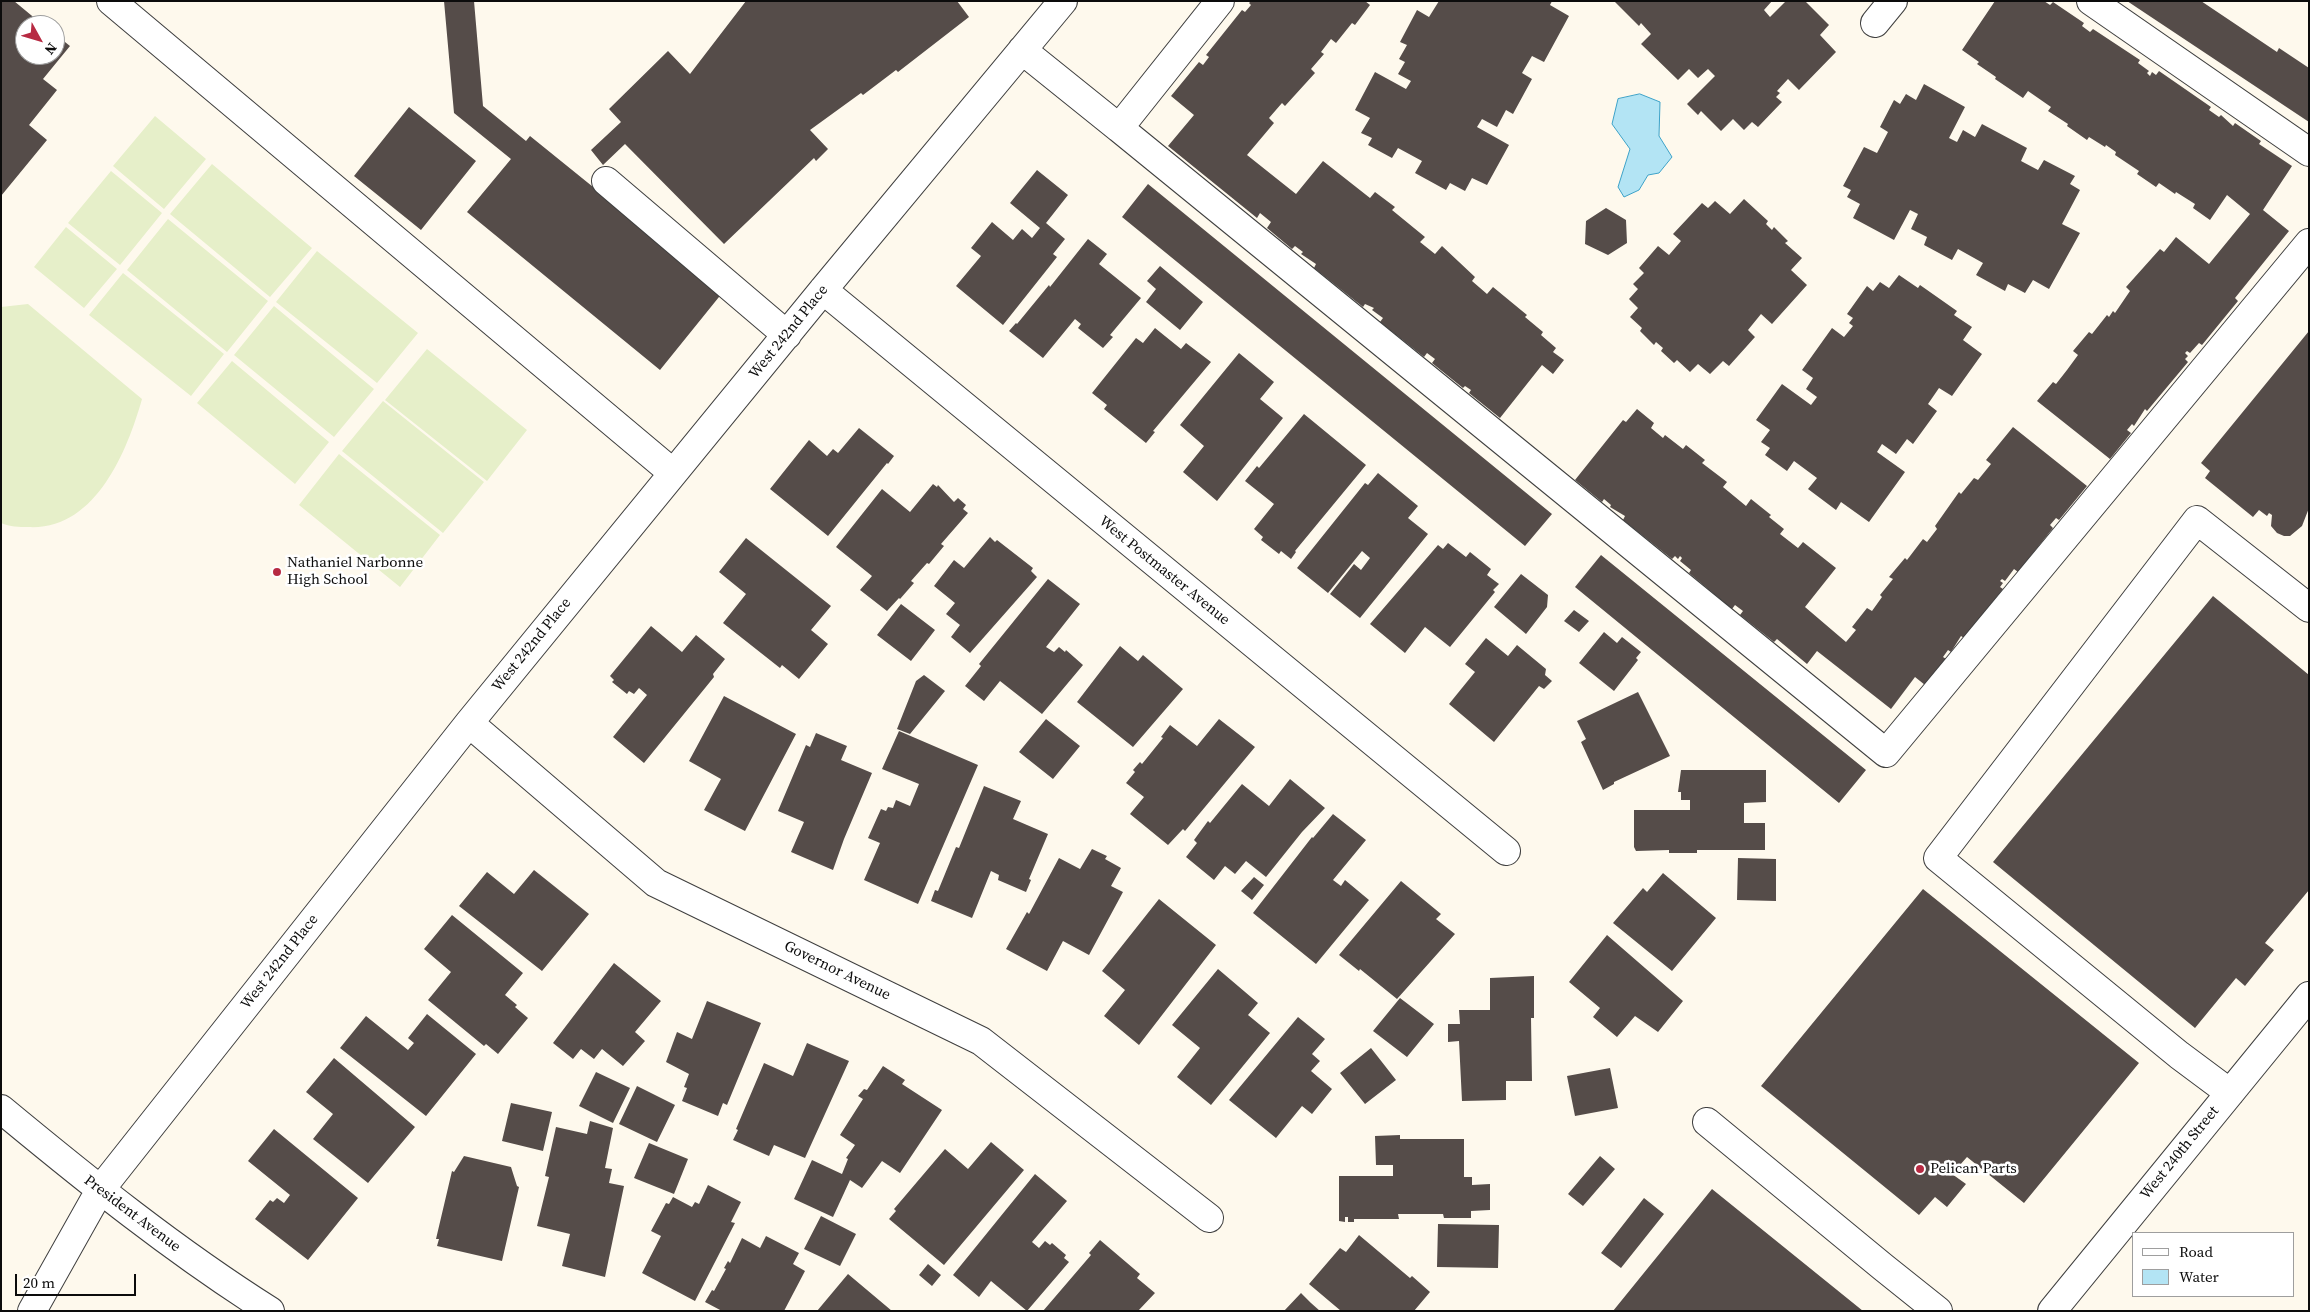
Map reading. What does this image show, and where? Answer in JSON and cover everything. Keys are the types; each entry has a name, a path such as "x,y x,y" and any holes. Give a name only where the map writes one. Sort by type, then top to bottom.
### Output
{"street":[{"path":"111,1 673,473"},
{"name":"West 242nd Place","path":"32,1311 100,1190 469,723 822,290 1063,1"},
{"path":"1119,128 1220,1"},
{"path":"1875,23 1892,1"},
{"path":"2091,1 2309,152"},
{"path":"1022,50 1886,754 2309,243"},
{"path":"606,181 787,335"},
{"name":"West Postmaster Avenue","path":"822,290 1506,851"},
{"path":"2230,1093 2179,1055 1938,858 2197,520 2309,608"},
{"name":"Governor Avenue","path":"469,723 656,883 981,1041 1209,1218"},
{"name":"West 240th Street","path":"2052,1311 2309,996"},
{"name":"President Avenue","path":"1,1109 100,1190 218,1278 270,1311"},
{"path":"1707,1122 1938,1311"}],"green space":[{"path":"155,116 206,159 164,209 113,166"},
{"path":"212,164 312,248 270,297 170,214"},
{"path":"111,171 162,213 120,265 68,223"},
{"path":"168,219 268,301 227,352 127,270"},
{"path":"66,227 117,269 84,308 34,267"},
{"path":"317,251 418,333 377,383 276,302"},
{"path":"123,273 224,354 191,396 89,315"},
{"path":"28,304 142,399 136,420 117,464 90,502 72,516 52,525 21,527 1,523 1,307"},
{"path":"274,306 374,389 334,437 234,355"},
{"path":"427,349 527,430 487,481 385,400"},
{"path":"232,361 329,442 295,484 197,403"},
{"path":"383,401 484,482 443,533 342,451"},
{"path":"339,454 440,535 400,587 299,505"}],"water":[{"path":"1640,94 1660,102 1659,136 1672,157 1659,173 1648,175 1639,190 1624,197 1618,187 1630,149 1612,124 1618,99"}],"building":[{"path":"1,1 14,1 31,15 15,15 15,65 54,65 43,79 57,90 29,125 47,140 1,196"},
{"path":"444,1 474,1 483,106 526,141 530,136 723,292 660,370 467,212 511,159 454,113"},
{"path":"746,1 957,1 969,17 898,72 896,70 863,95 861,93 810,130 828,149 816,161 814,158 724,244 625,144 603,165 591,150 621,122 609,109 668,51 690,74"},
{"path":"1251,1 1365,1 1370,5 1355,25 1352,23 1336,43 1331,39 1321,52 1324,54 1311,69 1315,73 1285,106 1282,103 1269,118 1274,123 1247,155 1296,194 1323,161 1370,198 1375,192 1395,207 1392,210 1425,237 1420,242 1435,254 1442,246 1475,277 1472,281 1487,294 1493,287 1527,315 1525,317 1543,332 1541,335 1556,348 1553,352 1564,360 1553,374 1542,365 1500,418 1469,393 1471,390 1465,386 1463,388 1432,363 1435,359 1427,353 1424,357 1380,322 1383,318 1372,310 1374,308 1365,304 1363,307 1314,268 1316,264 1301,254 1303,252 1295,246 1292,249 1267,228 1271,222 1260,213 1257,218 1168,146 1194,115 1171,96 1199,62 1203,65 1209,57 1206,55 1242,10 1245,12 1251,5 1249,3"},
{"path":"1439,1 1552,1 1550,5 1569,16 1544,62 1532,56 1522,73 1532,79 1513,114 1506,110 1497,127 1482,119 1477,127 1509,145 1487,185 1472,178 1465,191 1450,183 1446,190 1415,173 1422,161 1398,148 1392,158 1368,145 1372,138 1361,133 1370,118 1355,110 1375,72 1406,89 1411,81 1398,74 1405,62 1399,59 1407,45 1400,42 1417,10 1429,17"},
{"path":"1614,1 1772,1 1764,10 1770,17 1786,1 1805,1 1829,25 1820,35 1836,52 1799,90 1788,79 1777,91 1780,93 1776,97 1782,102 1758,127 1752,122 1744,130 1733,119 1721,131 1701,111 1698,115 1687,104 1715,76 1708,69 1698,78 1689,69 1678,80 1641,44 1651,34 1641,23 1639,26"},
{"path":"1995,1 2044,1 2050,5 2053,2 2084,23 2082,26 2090,32 2093,29 2140,60 2138,63 2149,71 2147,73 2150,76 2152,72 2156,75 2159,71 2211,107 2209,110 2219,117 2221,115 2233,126 2235,123 2261,141 2259,144 2292,166 2263,210 2289,231 2235,298 2238,301 2202,345 2199,343 2190,353 2187,351 2185,353 2188,356 2185,359 2188,362 2147,411 2145,409 2134,426 2132,424 2127,430 2131,433 2110,459 2037,401 2053,382 2056,384 2067,370 2078,355 2073,351 2089,332 2092,334 2107,315 2109,317 2113,311 2115,313 2130,291 2126,287 2160,249 2164,252 2176,237 2209,264 2250,214 2227,195 2210,220 2193,208 2195,204 2176,192 2175,194 2159,183 2156,187 2137,174 2139,171 2115,155 2116,152 2106,145 2105,147 2089,137 2087,140 2067,126 2068,124 2048,111 2051,107 2028,91 2023,98 1977,64 1979,62 1962,50"},
{"path":"2127,1 2201,1 2277,52 2279,48 2309,68 2309,122"},
{"path":"65,42 70,46 65,52"},
{"path":"1924,84 1965,107 1949,138 1957,142 1963,130 1975,137 1982,124 2027,148 2021,161 2038,170 2044,160 2075,176 2070,184 2080,190 2062,224 2080,233 2049,289 2033,280 2025,293 2008,284 2005,291 1976,275 1983,263 1958,249 1952,260 1924,245 1927,237 1911,229 1918,214 1910,210 1894,240 1853,218 1860,204 1847,197 1851,190 1843,186 1864,147 1877,153 1888,132 1880,127 1894,100 1900,104 1906,94 1916,100"},
{"path":"409,107 476,161 421,230 354,176"},
{"path":"1037,170 1068,195 1046,223 1065,239 1053,254 1057,257 1003,325 956,286 981,256 971,248 992,222 1013,240 1022,229 1032,238 1040,228 1010,203"},
{"path":"1148,184 1552,514 1525,546 1122,217"},
{"path":"1744,199 1768,221 1766,224 1772,230 1774,227 1788,241 1785,243 1802,258 1791,270 1807,285 1772,324 1761,314 1748,330 1755,337 1729,366 1723,361 1710,374 1698,364 1690,372 1677,360 1674,363 1661,351 1663,348 1656,342 1654,345 1640,331 1642,328 1630,317 1638,308 1629,299 1638,289 1633,284 1644,273 1639,268 1658,246 1669,255 1681,241 1673,234 1702,203 1708,208 1715,201 1730,214"},
{"path":"1606,208 1626,220 1627,243 1608,255 1585,244 1586,221"},
{"path":"1088,239 1107,254 1099,264 1141,298 1110,335 1113,337 1103,348 1078,328 1081,324 1075,319 1043,358 1009,331 1049,285 1050,287"},
{"path":"1160,266 1203,302 1180,330 1146,302 1156,289 1147,281"},
{"path":"1899,275 1918,288 1920,285 1957,311 1954,315 1972,327 1963,340 1982,354 1952,396 1939,388 1928,404 1937,411 1913,444 1907,439 1896,454 1882,444 1877,452 1905,472 1869,522 1841,502 1836,510 1808,489 1817,478 1794,461 1787,471 1765,455 1770,448 1761,442 1770,430 1756,420 1782,384 1811,405 1817,397 1806,389 1813,378 1802,370 1832,328 1844,337 1853,326 1849,323 1853,318 1847,314 1867,286 1873,291 1880,282 1889,288"},
{"path":"1155,328 1181,349 1186,343 1211,362 1153,431 1155,432 1146,443 1104,409 1107,405 1092,393 1136,338 1143,343"},
{"path":"2309,331 2309,508 2302,526 2290,536 2284,536 2277,533 2271,526 2272,515 2269,513 2267,516 2259,510 2253,517 2205,478 2210,471 2201,463"},
{"path":"1239,353 1274,382 1260,399 1283,418 1217,501 1183,472 1204,446 1180,425"},
{"path":"1637,409 1654,423 1651,428 1663,438 1665,435 1683,449 1686,445 1705,460 1702,463 1727,482 1723,487 1746,506 1751,499 1771,515 1769,517 1784,529 1780,534 1798,548 1803,542 1836,568 1805,607 1846,642 1856,630 1852,627 1867,608 1872,611 1882,597 1880,595 1893,579 1889,577 1905,558 1907,560 1923,539 1927,542 1937,529 1935,526 1959,492 1961,494 1974,478 1978,480 1991,464 1986,460 2013,427 2087,486 2059,520 2056,518 2050,525 2053,528 2018,572 2014,569 2005,581 2002,579 2000,581 2003,583 2000,587 2003,589 1964,638 1961,636 1951,652 1948,650 1943,657 1946,659 1925,685 1915,677 1891,709 1817,651 1807,664 1777,639 1774,642 1740,615 1743,611 1735,605 1732,609 1689,573 1691,570 1680,561 1682,558 1680,556 1678,559 1675,556 1672,559 1623,520 1625,516 1610,507 1611,505 1604,499 1602,502 1575,480 1623,420 1626,422"},
{"path":"1304,414 1366,465 1295,551 1291,559 1281,551 1279,554 1261,540 1263,537 1254,529 1274,504 1245,481 1257,466 1259,468"},
{"path":"859,428 894,456 828,536 770,489 809,440 827,456 833,449 838,453"},
{"path":"1378,473 1418,506 1408,518 1428,534 1360,618 1330,594 1354,564 1361,570 1370,558 1362,551 1328,593 1297,568 1365,483 1368,485"},
{"path":"933,484 937,487 938,485 954,502 958,498 966,505 963,509 968,513 941,544 944,546 929,564 927,563 911,581 914,583 887,611 860,590 872,576 836,547 882,489 910,512"},
{"path":"990,537 995,542 997,540 1033,568 1031,571 1037,577 970,653 951,637 960,625 946,614 955,603 934,586 954,560 964,568"},
{"path":"746,538 831,606 811,630 828,644 799,679 782,665 780,668 723,623 746,594 719,572"},
{"path":"1448,543 1466,557 1470,552 1491,569 1487,575 1499,584 1493,590 1495,592 1450,647 1425,627 1405,653 1370,624 1438,545 1443,549"},
{"path":"1601,555 1866,770 1839,803 1575,587"},
{"path":"1521,574 1548,595 1547,607 1526,634 1494,607"},
{"path":"1048,579 1080,604 1046,647 1054,652 1059,647 1065,652 1066,650 1083,665 1042,714 1000,681 984,701 965,686 981,666 979,664"},
{"path":"2213,596 2309,675 2309,890 2265,943 2274,950 2245,986 2236,978 2195,1028 1993,862"},
{"path":"901,604 935,630 911,661 877,635"},
{"path":"1574,610 1589,621 1579,632 1564,621"},
{"path":"651,626 682,652 696,635 725,659 713,674 714,677 644,763 613,737 647,695 639,688 634,694 629,691 627,694 612,682 614,680 610,676"},
{"path":"1604,632 1617,643 1622,637 1641,652 1636,658 1638,660 1614,691 1579,663"},
{"path":"1486,638 1508,656 1517,645 1546,669 1545,675 1552,681 1544,689 1539,686 1494,742 1449,704 1475,672 1465,664"},
{"path":"1120,646 1138,661 1143,655 1183,689 1133,747 1077,702"},
{"path":"924,675 945,691 910,734 897,729 916,681"},
{"path":"1638,692 1670,756 1614,782 1614,784 1603,790 1581,742 1586,739 1577,721"},
{"path":"724,696 796,734 745,831 704,810 721,779 689,761"},
{"path":"1046,719 1080,746 1053,779 1019,752"},
{"path":"1219,719 1255,747 1185,831 1183,829 1168,845 1130,814 1144,797 1126,783 1135,772 1133,770 1140,762 1142,764 1163,738 1161,737 1170,725 1197,746"},
{"path":"899,731 978,765 918,904 864,880 880,843 868,838 881,809 886,811 888,807 893,808 896,800 910,806 919,784 882,769"},
{"path":"816,733 847,746 841,760 872,773 833,870 791,852 804,822 778,811 806,745 810,747"},
{"path":"1681,770 1766,770 1766,802 1744,803 1744,823 1765,823 1765,850 1697,850 1697,853 1669,853 1669,850 1636,851 1634,847 1634,810 1690,810 1690,800 1681,800 1681,792 1678,792"},
{"path":"1290,779 1325,808 1302,832 1266,877 1246,861 1235,874 1225,866 1214,880 1186,857 1197,843 1194,840 1208,821 1210,823 1242,784 1269,806"},
{"path":"984,786 1021,801 1013,819 1048,834 1029,879 1031,880 1026,892 998,880 999,875 991,871 972,918 931,901 935,890 938,891 956,847 959,848"},
{"path":"1333,814 1366,840 1333,880 1341,886 1345,880 1369,900 1316,964 1253,913 1312,837"},
{"path":"1092,849 1107,856 1105,859 1121,868 1111,886 1123,892 1089,955 1063,941 1047,971 1006,949 1027,912 1029,914 1059,858 1080,869"},
{"path":"1738,858 1776,859 1776,901 1737,900"},
{"path":"534,870 589,914 542,971 459,906 487,872 514,894"},
{"path":"1663,873 1716,918 1672,971 1613,923 1643,888 1647,892"},
{"path":"1254,877 1264,885 1252,900 1241,891"},
{"path":"1401,881 1441,914 1436,919 1455,934 1397,999 1360,969 1359,971 1339,955"},
{"path":"1923,889 2139,1063 2024,1203 1967,1157 1952,1174 1966,1184 1947,1207 1935,1197 1919,1215 1761,1086"},
{"path":"1159,899 1216,945 1139,1045 1104,1016 1125,990 1102,971"},
{"path":"452,915 523,973 505,995 528,1018 498,1054 486,1044 484,1046 428,1000 451,972 424,949"},
{"path":"1607,935 1683,1001 1658,1032 1635,1016 1617,1037 1593,1017 1600,1008 1569,982"},
{"path":"614,963 661,1001 635,1032 645,1041 623,1066 602,1049 594,1059 581,1049 573,1059 553,1043"},
{"path":"1218,969 1258,1003 1248,1015 1270,1033 1211,1105 1177,1077 1200,1048 1172,1025"},
{"path":"1534,976 1534,1018 1531,1018 1532,1081 1506,1081 1506,1100 1462,1101 1459,1041 1448,1042 1448,1024 1460,1024 1459,1010 1490,1010 1490,978"},
{"path":"1400,998 1434,1024 1407,1057 1373,1031"},
{"path":"707,1001 761,1023 727,1105 723,1103 718,1116 682,1101 687,1088 684,1087 689,1074 666,1062 677,1032 692,1039"},
{"path":"427,1014 476,1054 426,1116 340,1048 366,1016 408,1050 414,1043 408,1038"},
{"path":"1298,1017 1325,1039 1312,1054 1320,1061 1311,1071 1332,1089 1312,1114 1302,1106 1276,1138 1229,1100"},
{"path":"807,1043 849,1061 805,1158 774,1145 769,1156 733,1140 764,1063 793,1076"},
{"path":"1371,1048 1396,1080 1365,1104 1340,1073"},
{"path":"334,1058 415,1127 368,1183 313,1139 333,1114 306,1092"},
{"path":"883,1066 905,1080 902,1084 942,1110 900,1173 882,1161 862,1188 850,1180 833,1217 794,1199 812,1160 842,1174 848,1159 846,1158 855,1145 840,1135 863,1099 858,1096 864,1089 867,1090"},
{"path":"1610,1068 1618,1108 1575,1116 1567,1076"},
{"path":"596,1072 630,1088 613,1123 579,1106"},
{"path":"637,1086 675,1105 657,1142 619,1124"},
{"path":"511,1103 552,1112 543,1151 502,1141"},
{"path":"590,1121 613,1128 605,1168 612,1169 609,1183 624,1186 605,1277 562,1266 570,1234 537,1226 549,1177 545,1176 556,1127 587,1134"},
{"path":"274,1129 358,1198 308,1260 255,1219 270,1200 273,1202 277,1198 284,1203 290,1195 248,1161"},
{"path":"1400,1135 1400,1139 1464,1139 1464,1177 1472,1177 1472,1185 1490,1184 1490,1210 1471,1211 1471,1218 1444,1218 1443,1214 1398,1214 1399,1219 1354,1219 1354,1222 1348,1222 1348,1217 1345,1217 1345,1222 1339,1221 1339,1176 1393,1176 1393,1165 1376,1165 1375,1136"},
{"path":"991,1142 1024,1170 944,1265 889,1219 896,1211 894,1209 945,1149 968,1169"},
{"path":"649,1143 688,1159 674,1194 634,1178"},
{"path":"464,1156 511,1167 519,1187 502,1261 437,1246 439,1239 436,1239 452,1171 454,1172"},
{"path":"1600,1156 1615,1169 1583,1206 1568,1194"},
{"path":"1035,1174 1067,1201 1032,1242 1039,1248 1045,1241 1050,1245 1052,1243 1066,1255 1064,1258 1069,1262 1027,1311 991,1281 979,1297 953,1275"},
{"path":"708,1185 741,1202 731,1222 735,1223 695,1301 642,1273 661,1236 651,1231 666,1203 669,1204 673,1197 692,1207 695,1202 699,1204"},
{"path":"1712,1189 1863,1311 1613,1311"},
{"path":"1644,1198 1664,1214 1621,1268 1601,1253"},
{"path":"821,1216 856,1234 840,1266 804,1249"},
{"path":"1438,1224 1499,1225 1498,1268 1437,1267"},
{"path":"1359,1235 1410,1278 1412,1276 1430,1292 1414,1311 1341,1311 1309,1284 1340,1248 1346,1252"},
{"path":"766,1236 799,1253 793,1264 805,1271 784,1311 722,1311 705,1302 712,1290 714,1291 726,1269 724,1268 728,1261 730,1263 742,1238 760,1248"},
{"path":"1100,1240 1140,1274 1137,1278 1155,1293 1138,1311 1043,1311 1091,1255 1089,1253"},
{"path":"928,1264 941,1275 932,1286 919,1275"},
{"path":"848,1274 892,1311 817,1311"},
{"path":"1301,1293 1311,1303 1320,1311 1284,1311"}],"place":[{"name":"Nathaniel Narbonne High School","path":"277,572"},
{"name":"Pelican Parts","path":"1920,1169"}]}
